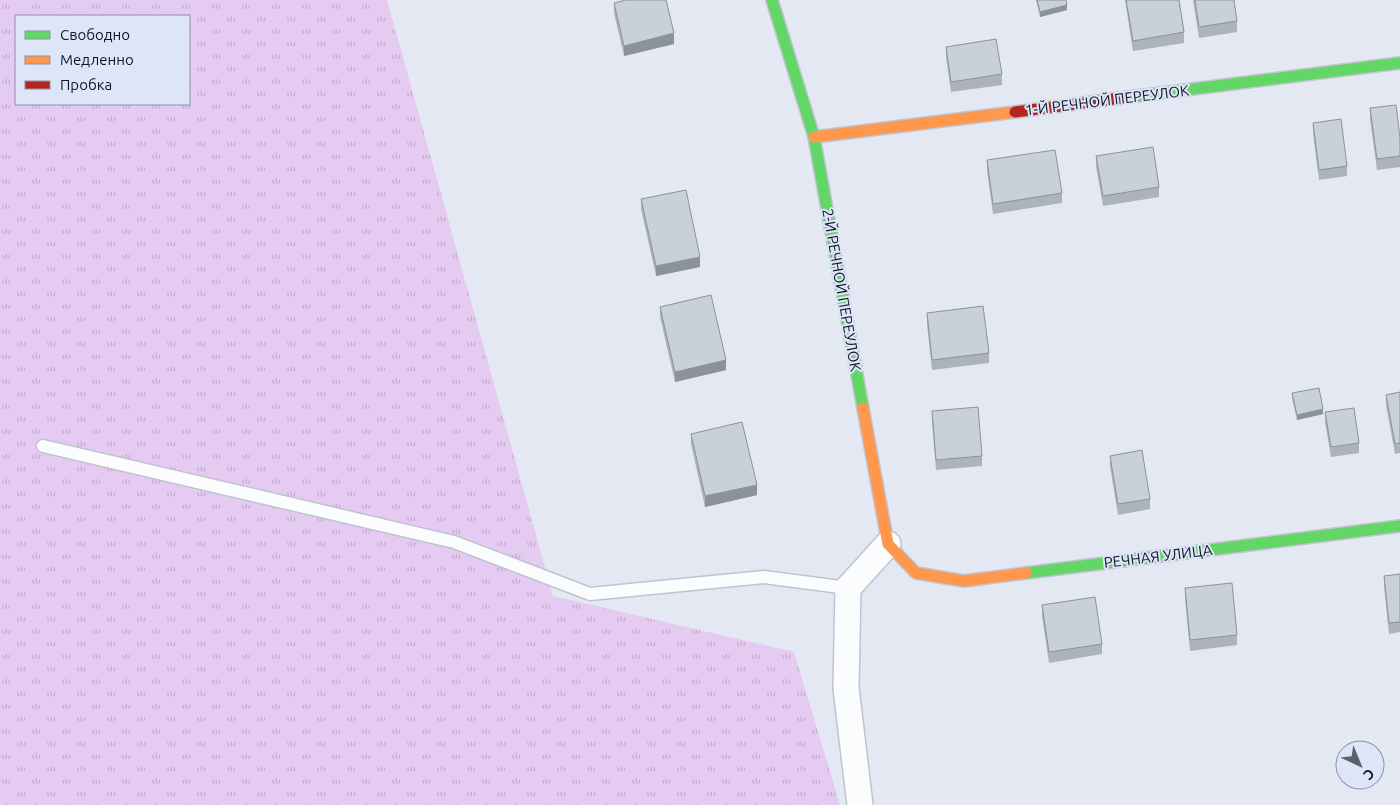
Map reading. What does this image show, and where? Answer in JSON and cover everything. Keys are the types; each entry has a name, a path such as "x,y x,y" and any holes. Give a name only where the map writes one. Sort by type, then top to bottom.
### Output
{"street":[{"name":"2-Й РЕЧНОЙ ПЕРЕУЛОК","path":"772,0 814,137 888,544"},
{"name":"1-Й РЕЧНОЙ ПЕРЕУЛОК","path":"814,137 1400,63"},
{"name":"РЕЧНАЯ УЛИЦА","path":"888,544 916,574 964,581 1400,526"},
{"path":"860,805 846,688 848,588 888,544"}],"lane":[{"path":"43,446 454,542 590,594 764,576 848,588"}],"green space":[{"path":"0,0 387,0 553,596 794,652 840,805 0,805"}],"building":[{"path":"626,0 666,0 674,33 624,46 614,3"},
{"path":"1037,0 1066,0 1067,5 1040,12"},
{"path":"1126,0 1179,0 1184,32 1133,41"},
{"path":"1195,0 1234,0 1237,21 1199,27"},
{"path":"996,39 1002,74 951,82 946,47"},
{"path":"1396,105 1400,156 1377,159 1370,108"},
{"path":"1341,119 1347,166 1319,170 1313,123"},
{"path":"1153,147 1159,187 1103,196 1096,156"},
{"path":"1055,150 1062,193 993,204 987,160"},
{"path":"686,190 700,257 656,266 641,199"},
{"path":"711,295 726,360 675,372 660,307"},
{"path":"983,306 989,353 932,360 927,313"},
{"path":"1319,388 1323,409 1297,415 1292,393"},
{"path":"1400,392 1400,443 1395,444 1386,395"},
{"path":"978,407 982,456 936,460 932,411"},
{"path":"1354,408 1359,443 1331,447 1325,412"},
{"path":"742,422 757,485 705,496 691,434"},
{"path":"1142,450 1150,499 1118,504 1110,456"},
{"path":"1400,574 1400,622 1389,623 1384,576"},
{"path":"1232,583 1237,635 1190,640 1185,588"},
{"path":"1095,597 1102,644 1049,652 1042,605"}],"traffic: fast":[{"path":"772,0 814,137 863,408"},
{"path":"1129,97 1400,63"},
{"path":"1026,573 1400,526"}],"traffic: slow":[{"path":"814,137 1015,112"},
{"path":"863,408 888,544 916,573 964,581 1026,573"}],"traffic: jam":[{"path":"1015,112 1129,97"}]}
